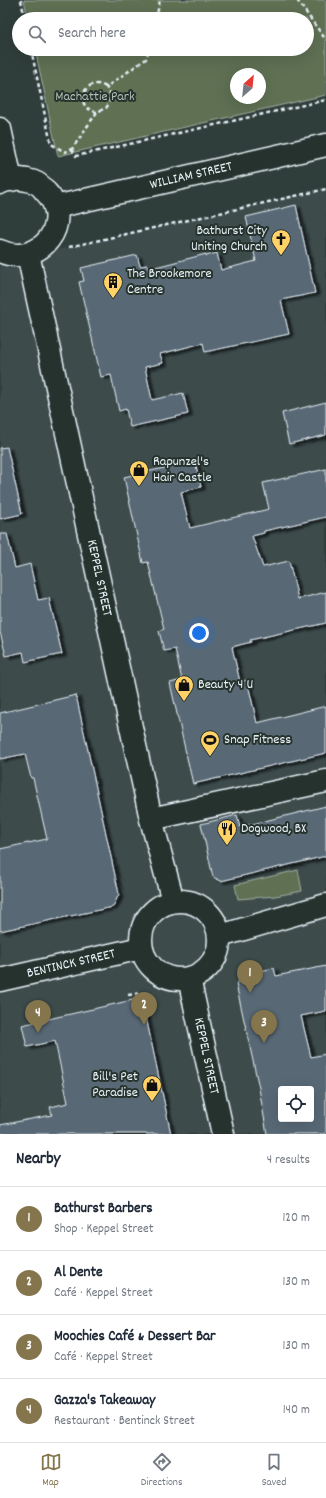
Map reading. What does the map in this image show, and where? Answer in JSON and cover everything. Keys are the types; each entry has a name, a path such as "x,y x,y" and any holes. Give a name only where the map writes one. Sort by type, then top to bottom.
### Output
{"street":[{"path":"0,129 5,182 16,178 29,180 41,186 50,195 57,217 52,236 37,251 17,255 7,254 0,251"},
{"name":"WILLIAM STREET","path":"55,207 326,145"},
{"name":"KEPPEL STREET","path":"28,254 151,819 173,901"},
{"path":"151,819 326,781"},
{"path":"173,901 186,901 198,905 209,913 216,924 220,936 219,947 215,958 209,967 200,974 189,978 177,979 164,976 154,969 146,960 141,948 141,935 144,923 151,913 161,905 173,901"},
{"path":"220,936 326,905"},
{"name":"BENTINCK STREET","path":"0,980 141,948"},
{"name":"KEPPEL STREET","path":"189,978 223,1134"}],"path":[{"path":"21,0 24,12"},
{"path":"157,12 160,0"},
{"path":"297,0 306,12"},
{"path":"314,23 326,40"},
{"path":"32,56 51,144 65,152 72,149 97,112 106,108 111,100 111,95 106,87 94,84 86,89 83,98 86,106 97,112"},
{"path":"106,87 146,59 147,56"},
{"path":"72,149 76,156 326,100"},
{"path":"68,247 326,189"},
{"path":"128,995 142,993"}],"shaded area":[{"path":"326,189 326,1134 0,1134 0,263"}],"green space":[{"name":"Machattie Park","path":"24,0 326,0 326,95 58,156 37,56 314,56 314,12 27,12"},
{"path":"298,870 302,891 275,896 238,899 235,885"}],"building":[{"path":"296,205 315,293 281,300 289,334 205,352 203,343 160,354 163,363 145,367 152,400 183,393 188,414 130,427 126,409 119,411 111,375 101,377 79,282 84,281 81,268 137,255 140,266 147,265 148,269 206,254 206,256 217,253 221,270 256,261 246,217"},
{"path":"326,402 326,435 289,444 282,413"},
{"path":"7,447 22,514 0,519 0,448"},
{"path":"195,461 201,487 181,492 190,528 269,509 263,483 326,469 326,517 264,531 264,533 252,536 263,567 289,561 298,599 326,592 326,623 250,640 251,642 232,647 240,682 247,680 257,723 326,706 326,753 193,784 170,683 182,680 175,649 164,651 159,631 164,629 148,562 143,563 124,477"},
{"path":"0,534 7,534 15,568 30,564 38,600 49,598 62,654 25,662 23,652 6,656 0,632"},
{"path":"76,695 119,894 113,907 0,931 0,849 47,839 33,778 31,778 25,754 0,759 0,713"},
{"path":"326,806 326,856 221,881 213,877 201,824 237,815 240,827"},
{"path":"326,966 326,1011 301,1016 311,1057 326,1054 326,1134 267,1134 259,1088 236,984 242,975 274,968 276,976"},
{"path":"137,999 143,1003 171,1134 0,1134 0,1125 52,1115 50,1107 68,1103 55,1041 27,1047 22,1025"}],"place":[{"name":"Bathurst City Uniting Church","path":"281,256"},
{"name":"The Brookemore Centre","path":"113,299"},
{"name":"Rapunzel's Hair Castle","path":"139,487"},
{"name":"Beauty 4 U","path":"184,702"},
{"name":"Snap Fitness","path":"210,757"},
{"name":"Dogwood, BX","path":"227,846"},
{"name":"Bathurst Barbers","path":"250,993"},
{"name":"Al Dente","path":"144,1025"},
{"name":"Gazza's Takeaway","path":"38,1033"},
{"name":"Moochies Café & Dessert Bar","path":"264,1043"},
{"name":"Bill's Pet Paradise","path":"152,1102"}]}
